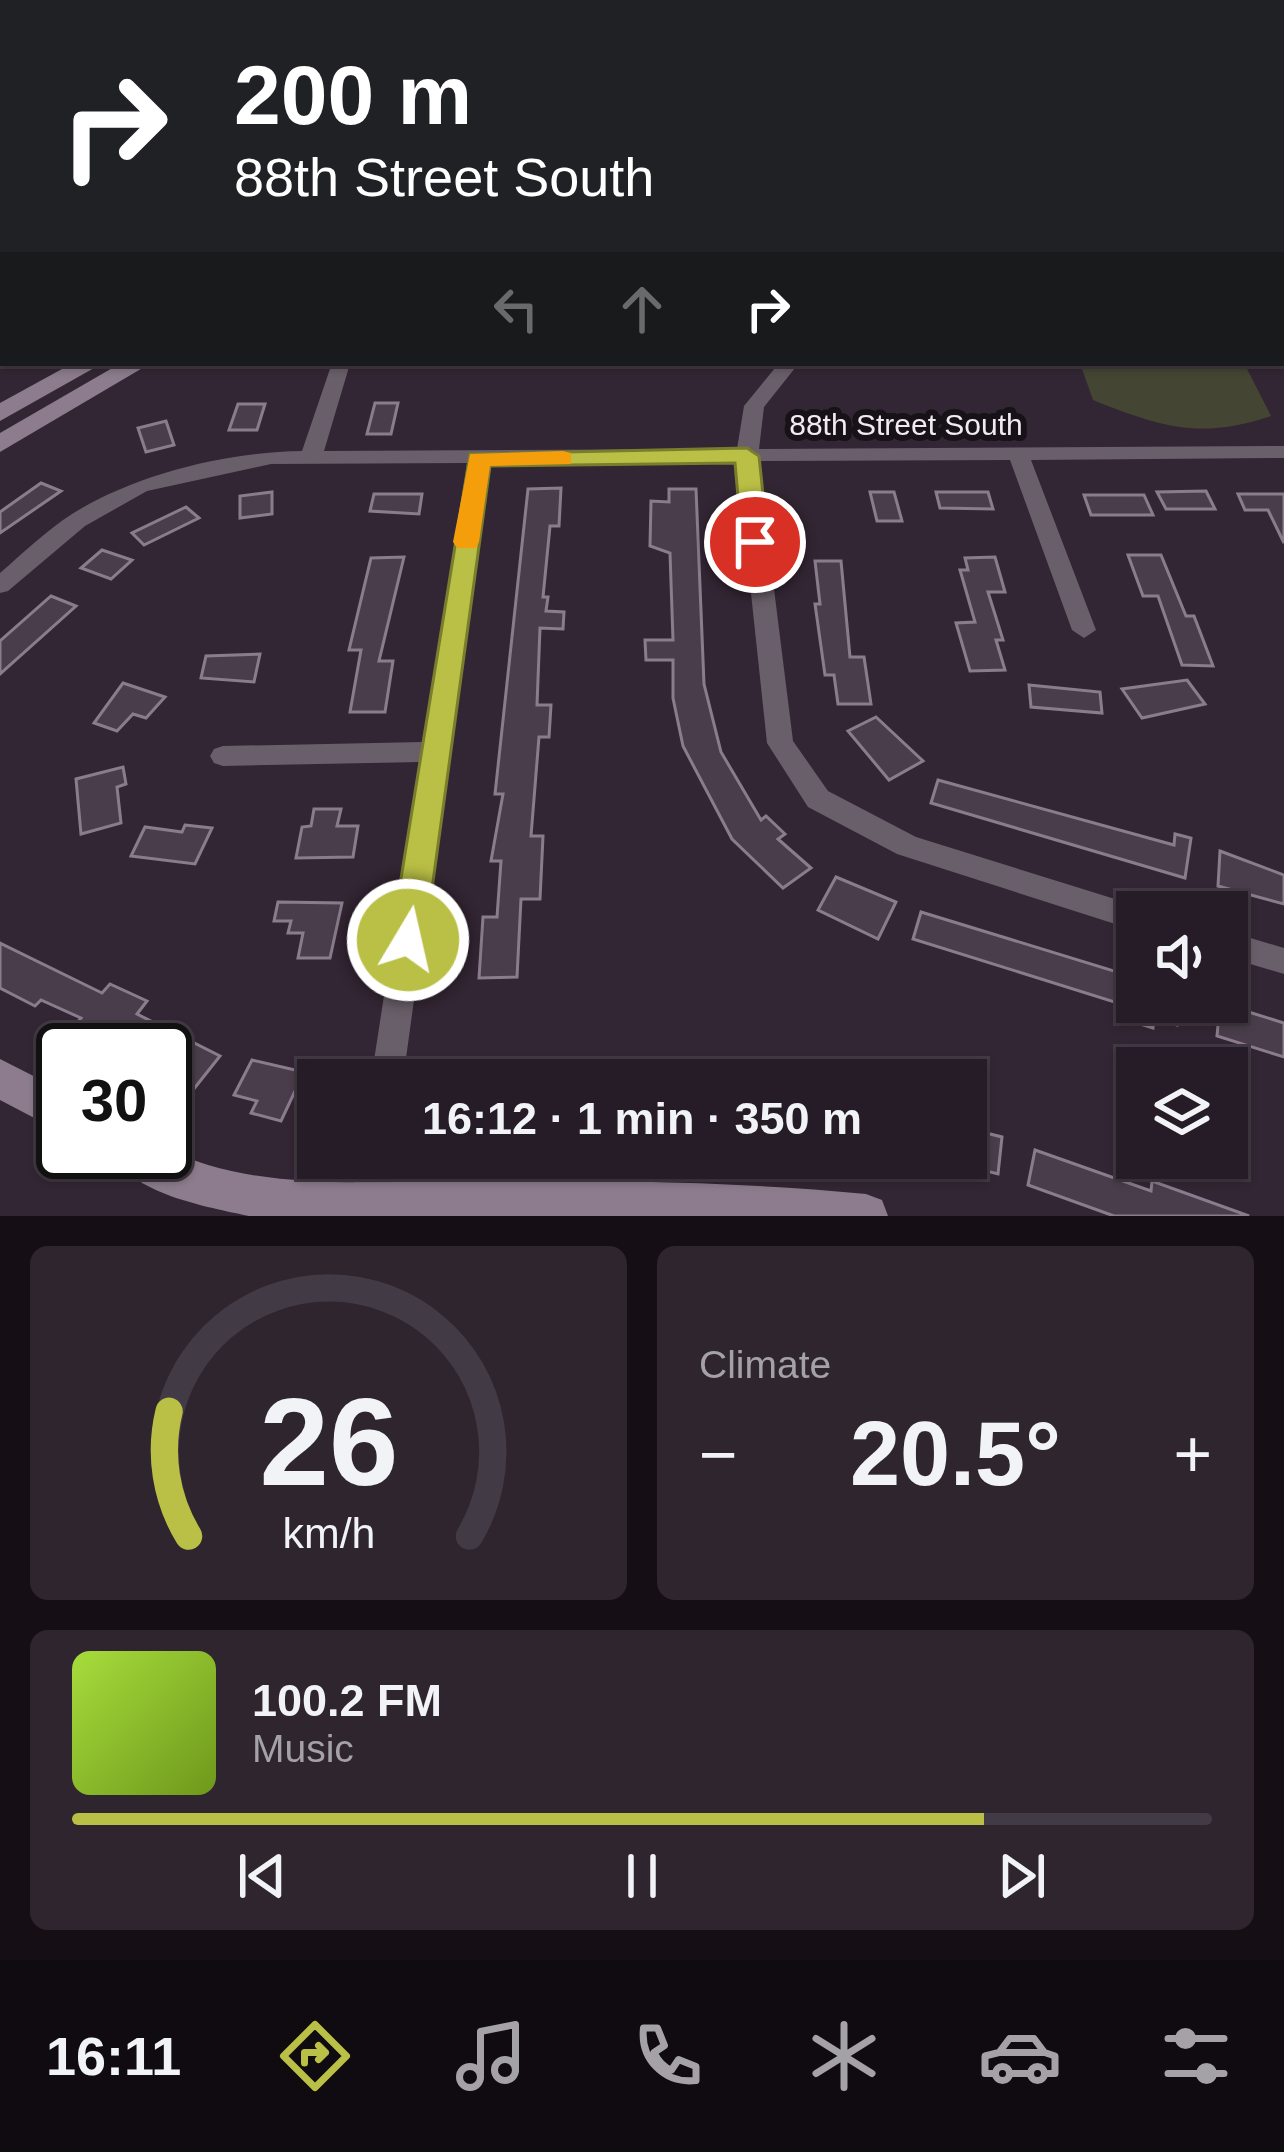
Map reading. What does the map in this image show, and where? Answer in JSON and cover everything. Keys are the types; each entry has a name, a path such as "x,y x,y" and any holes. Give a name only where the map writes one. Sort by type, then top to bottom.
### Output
{"street":[{"path":"0,412 85,366"},
{"path":"0,445 134,366"},
{"path":"787,366 754,406 747,456 780,743 818,799 907,846 1116,911"},
{"path":"311,458 339,367"},
{"name":"88th Street South","path":"0,585 77,521 140,486 215,467 311,458 1284,452"},
{"path":"1019,455 1084,630"},
{"path":"390,1059 478,459"},
{"path":"223,756 436,752"},
{"path":"1248,950 1284,961"},
{"path":"0,1078 36,1098"},
{"path":"181,1179 239,1197 370,1191 743,1204 866,1216"}],"green space":[{"path":"1081,366 1246,366 1271,416 1201,429 1160,423 1093,400"}],"building":[{"path":"375,403 398,403 391,434 367,434"},
{"path":"238,404 265,404 257,430 229,430"},
{"path":"166,421 174,445 146,452 138,428"},
{"path":"41,483 61,491 0,533 0,512"},
{"path":"561,488 559,526 550,526 543,597 548,597 546,611 564,612 563,629 540,628 537,705 551,705 549,737 539,737 531,836 543,836 540,899 521,899 517,977 479,978 483,917 497,917 501,861 491,861 503,794 495,794 528,489"},
{"path":"669,489 696,489 704,684 721,752 761,820 766,816 785,834 778,839 811,868 783,888 732,839 683,746 673,698 673,660 646,660 645,640 673,640 670,553 650,546 651,501 669,502"},
{"path":"1206,491 1215,509 1166,509 1157,492"},
{"path":"272,492 272,514 240,518 240,496"},
{"path":"870,492 894,492 902,521 877,521"},
{"path":"936,492 988,492 993,509 940,508"},
{"path":"374,494 422,494 419,514 370,511"},
{"path":"1238,494 1284,494 1284,543 1268,510 1245,510"},
{"path":"1084,495 1144,495 1153,515 1091,515"},
{"path":"186,507 199,518 144,545 132,533"},
{"path":"102,550 132,560 111,579 81,568"},
{"path":"1128,555 1161,555 1186,616 1194,616 1213,666 1182,665 1158,596 1143,596"},
{"path":"404,557 379,661 393,661 385,712 350,712 361,650 349,650 371,558"},
{"path":"995,557 1005,592 988,592 1003,640 996,640 1005,670 970,671 956,623 975,622 960,570 968,570 965,558"},
{"path":"815,561 841,561 850,657 864,657 871,704 838,704 834,675 825,675 815,604 820,604"},
{"path":"51,596 76,606 0,674 0,641"},
{"path":"260,654 254,682 201,678 206,656"},
{"path":"1187,680 1205,704 1142,718 1122,689"},
{"path":"123,683 165,697 146,718 133,714 117,731 94,723"},
{"path":"1029,685 1100,692 1102,713 1031,707"},
{"path":"876,717 923,761 889,780 848,731"},
{"path":"123,767 126,784 117,787 121,823 81,834 76,779"},
{"path":"938,780 1174,845 1175,834 1191,838 1185,878 931,803"},
{"path":"314,809 341,809 337,826 358,826 353,857 296,858 302,827 311,826"},
{"path":"185,825 212,828 195,864 131,856 145,827 182,832"},
{"path":"1220,851 1284,875 1284,904 1248,891 1218,886"},
{"path":"836,877 896,902 878,939 818,910"},
{"path":"278,902 342,903 330,958 298,958 303,933 288,933 291,921 274,921"},
{"path":"921,912 1116,972 1116,1002 913,939"},
{"path":"0,943 102,993 110,984 147,1001 137,1014 155,1023 77,1023 81,1018 41,1000 35,1006 0,988"},
{"path":"1248,1012 1284,1023 1284,1057 1217,1036 1218,1023 1248,1023"},
{"path":"192,1042 220,1056 192,1089"},
{"path":"252,1060 297,1070 297,1087 281,1121 251,1113 257,1101 234,1095"},
{"path":"987,1133 1002,1137 998,1174 987,1171"},
{"path":"1035,1150 1151,1191 1152,1181 1249,1216 1114,1216 1028,1185"}],"slow traffic":[{"path":"466,542 478,459 563,458"}],"route":[{"path":"408,940 478,459 747,456 755,542"}]}
